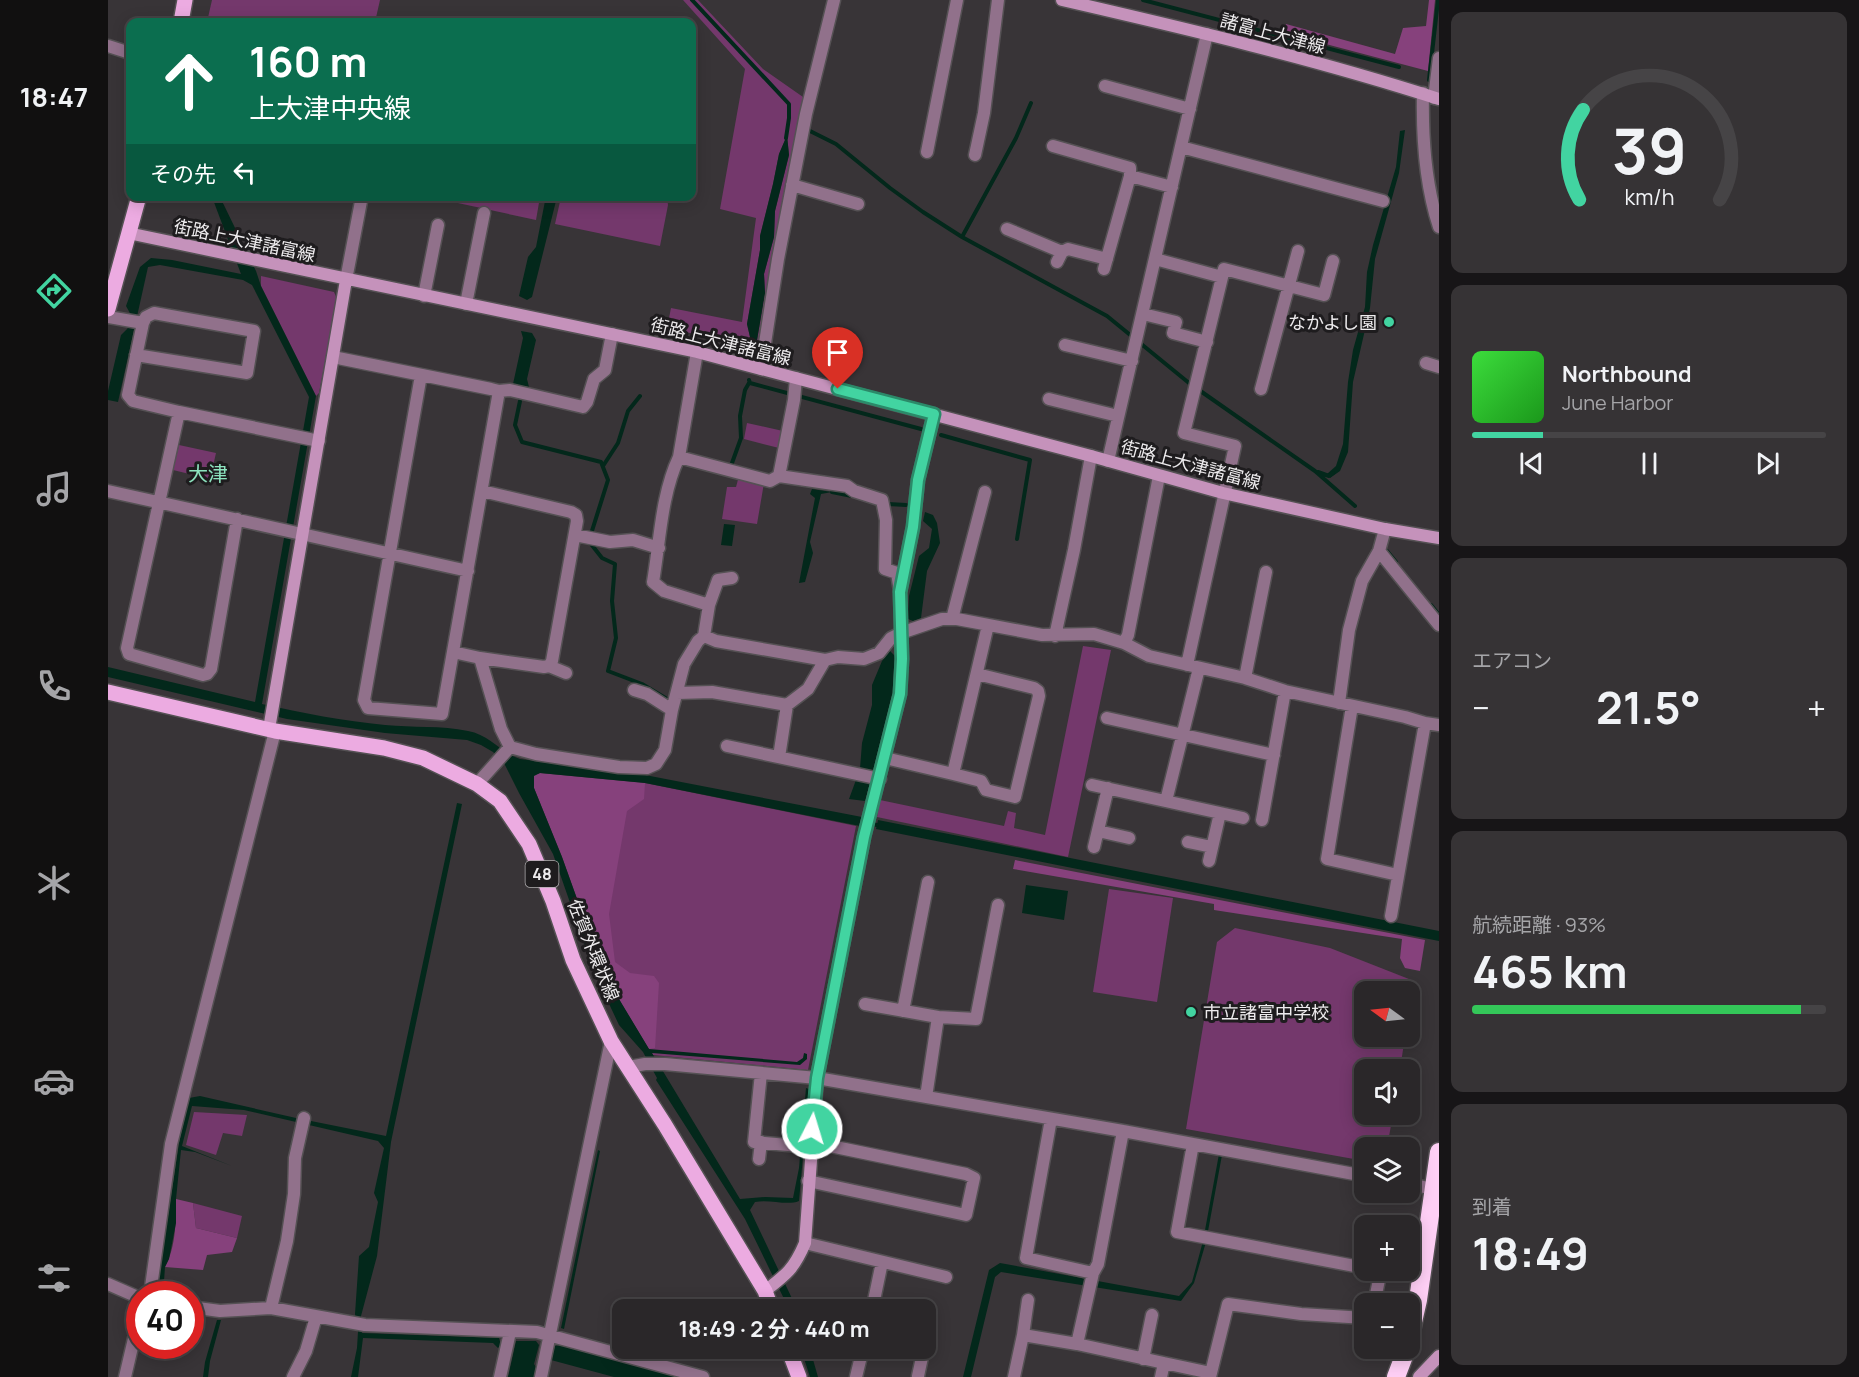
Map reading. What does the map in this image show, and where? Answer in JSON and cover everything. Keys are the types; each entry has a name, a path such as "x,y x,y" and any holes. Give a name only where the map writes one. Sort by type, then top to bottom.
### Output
{"highway":[{"path":"1419,1293 1439,1152"},
{"path":"1396,1377 1403,1359"}],"main road":[{"path":"182,18 185,0"},
{"path":"108,309 137,201"},
{"name":"佐賀外環状線","path":"108,692 423,758 477,784 500,801 529,844 553,901 573,960 611,1041 769,1288 770,1299"},
{"path":"792,1359 799,1377"}],"street":[{"path":"761,369 792,184 806,114 834,0"},
{"path":"927,152 957,0"},
{"path":"975,155 984,113 998,0"},
{"name":"諸富上大津線","path":"1062,0 1207,34 1373,78 1432,97"},
{"path":"1107,461 1207,34"},
{"path":"108,46 126,52"},
{"path":"1439,58 1432,97 1422,126 1430,190 1439,227"},
{"path":"1105,86 1190,109"},
{"path":"1007,229 1059,257 1068,249 1106,264 1130,176 1130,168 1053,146"},
{"path":"1181,147 1383,201"},
{"path":"1130,176 1172,187"},
{"path":"792,184 858,204"},
{"path":"152,1281 171,1144 271,727 293,531 310,439 333,357 361,201"},
{"path":"466,304 484,213"},
{"path":"424,296 438,225"},
{"name":"街路上大津諸富線","path":"128,233 697,352 1223,493 1385,529 1439,538"},
{"path":"1261,389 1298,251"},
{"path":"1155,259 1222,277"},
{"path":"1166,801 1182,735 1223,493 1235,446 1184,433 1224,269 1323,295 1333,261"},
{"path":"136,355 247,373 254,331 154,313 146,317 136,355 129,399 179,412 310,439"},
{"path":"1143,314 1176,322 1173,333 1207,342"},
{"path":"108,317 143,323"},
{"path":"333,357 499,392 510,390 583,407 587,402 594,379 605,370 612,334"},
{"path":"1065,345 1132,361"},
{"path":"697,352 679,457 673,469 662,520 653,582 664,591 709,605"},
{"path":"1426,363 1439,367"},
{"path":"421,375 364,700 368,708 442,714 499,392"},
{"path":"779,476 795,396 796,378"},
{"path":"1049,399 1118,416"},
{"path":"179,412 127,648 129,654 202,675 207,674 211,669 237,519"},
{"path":"900,592 913,527 918,480 934,414"},
{"path":"1055,636 1074,550 1090,456"},
{"path":"679,457 770,481 779,476 847,486 854,491 882,500 886,520 885,569 897,573 900,592 902,659 900,694 866,830 817,1078 805,1244 798,1261 786,1275 769,1288"},
{"path":"1124,643 1128,635 1159,476"},
{"path":"108,490 468,571"},
{"path":"482,490 572,512 576,515 575,535 552,661 549,666"},
{"path":"952,620 985,492"},
{"path":"1339,703 1349,630 1362,581 1378,551 1385,529"},
{"path":"575,535 610,542 633,540 659,548"},
{"path":"1378,551 1439,625"},
{"path":"1245,678 1266,572"},
{"path":"480,658 501,729 510,747 536,754 619,767 647,768 656,764 665,750 684,664 698,641 704,636 709,605 718,580 732,578"},
{"path":"704,636 716,642 825,660 838,657 864,659 879,653 891,638 900,633 942,619 988,625 1029,634 1055,636 1094,634 1124,643 1149,656 1245,678 1285,691 1425,723 1439,724"},
{"path":"953,774 988,625"},
{"path":"453,652 480,658 549,666 566,673"},
{"path":"779,757 787,705 808,689 825,660"},
{"path":"885,758 981,781 986,790 1015,797 1040,696 1034,688 977,675"},
{"path":"634,690 647,694 672,710"},
{"path":"1262,820 1285,691"},
{"path":"677,693 712,692 787,705"},
{"path":"1352,706 1327,859 1398,875"},
{"path":"1107,718 1274,755"},
{"path":"1391,916 1425,723"},
{"path":"727,746 880,779"},
{"path":"477,784 510,747"},
{"path":"1092,785 1243,818"},
{"path":"1094,847 1108,788"},
{"path":"1209,861 1220,813"},
{"path":"1098,831 1129,838"},
{"path":"1188,842 1212,847"},
{"path":"903,1011 928,882"},
{"path":"865,1004 938,1017 976,1019 998,905"},
{"path":"926,1097 938,1017"},
{"path":"541,1377 611,1041"},
{"path":"629,1067 665,1064 817,1078 1354,1174"},
{"path":"761,1073 754,1142 811,1145 966,1174 974,1178 966,1215 808,1181"},
{"path":"1051,1119 1026,1258 1093,1273"},
{"path":"271,1308 288,1230 294,1194 295,1158 303,1121"},
{"path":"1077,1344 1093,1273 1098,1264 1123,1131"},
{"path":"759,1159 761,1142"},
{"path":"1193,1144 1177,1232 1354,1266"},
{"path":"1420,1186 1433,1189"},
{"path":"805,1244 946,1277"},
{"path":"874,1299 882,1262"},
{"path":"108,1284 126,1292"},
{"path":"1014,1377 1028,1300"},
{"path":"1023,1335 1077,1344 1210,1375 1228,1304 1301,1314 1354,1317"},
{"path":"204,1309 220,1311 271,1308 359,1324 537,1332 703,1377"},
{"path":"1143,1359 1152,1315"},
{"path":"293,1377 306,1351 316,1317"},
{"path":"500,1377 510,1332"},
{"path":"1419,1377 1439,1356"},
{"path":"125,1377 129,1359"},
{"path":"856,1377 861,1359"},
{"path":"918,1376 922,1359"},
{"path":"1161,1377 1164,1363"}],"shaded area":[{"path":"212,0 380,0 376,18 208,18"},
{"path":"683,0 698,0 763,69 803,97 802,116 760,345 756,346 765,293 764,274 774,237 775,211 789,155 787,136 779,154 760,236 760,250 747,324 750,337 749,346 667,328 671,308 742,322 756,218 720,209 745,69"},
{"path":"1429,0 1435,0 1428,71 1284,33 1286,24 1395,54 1403,28 1426,26"},
{"path":"1405,130 1399,173 1375,259 1370,308 1353,382 1348,452 1340,471 1330,478 1327,474 1336,466 1343,444 1348,382 1353,350 1365,307 1367,272 1396,167 1400,131"},
{"path":"787,135 789,155 775,211 774,237 764,274 765,293 756,346 753,349 749,346 750,337 747,324 760,250 760,236 779,154"},
{"path":"214,201 222,201 316,396 262,704 354,721 468,731 483,736 520,759 645,775 862,817 860,826 645,783 540,773 534,776 534,788 562,857 604,974 649,1049 797,1062 803,1058 804,1053 807,1054 807,1059 800,1065 652,1053 740,1199 793,1198 799,1168 806,1088 809,1089 799,1201 755,1202 750,1210 792,1299 784,1299 745,1219 656,1080 643,1052 619,1025 595,974 553,854 504,763 493,752 467,740 385,733 287,719 108,677 108,667 255,702 309,397 252,285 243,280 160,265 148,267 118,402 108,400 121,335 128,328 131,315 126,306 140,267 151,258 241,274"},
{"path":"448,201 539,201 536,220"},
{"path":"545,201 556,201 532,297 527,300 519,296 528,257 536,247"},
{"path":"560,201 668,201 660,246 555,224"},
{"path":"261,276 334,292 337,299 319,393 316,396 261,286"},
{"path":"521,331 532,333 536,340 527,379 529,387 513,384 523,338"},
{"path":"747,423 783,431 779,448 744,439"},
{"path":"179,445 216,453 210,479 173,470"},
{"path":"739,476 764,483 757,524 722,519 727,487 736,487"},
{"path":"812,489 832,492 821,494 810,542 813,553 805,582 799,583 815,498 810,494"},
{"path":"925,512 933,515 937,523 940,543 927,571 921,618 913,621 908,619 909,596 919,556 929,548 932,529 923,521"},
{"path":"724,524 735,525 732,546 721,545"},
{"path":"1083,646 1111,650 1068,857 877,817 880,800 1004,826 1008,811 1016,813 1014,828 1045,835"},
{"path":"890,651 895,656 894,695 865,801 849,799 860,769 862,743 872,705 872,685 882,661"},
{"path":"540,773 645,783 644,799 627,811 609,914 615,962 630,973 654,976 659,983 655,1048 649,1049 604,974 562,857 534,788 534,775"},
{"path":"534,775 645,783 856,826 808,1070 653,1055 604,974"},
{"path":"457,803 462,804 391,1142 377,1256 361,1316 362,1333 499,1338 501,1345 498,1348 493,1343 363,1338 358,1377 351,1377 357,1348 358,1332 355,1314 359,1256 369,1247 378,1202 374,1193 384,1148 378,1141 244,1110 192,1106 182,1146 232,1166 195,1152 181,1150 176,1223 169,1259 165,1267 164,1281 158,1281 179,1143 189,1098 200,1096 386,1136"},
{"path":"878,820 1439,931 1439,941 876,829"},
{"path":"1015,860 1425,940 1420,971 1405,968 1400,958 1402,939 1214,910 1214,904 1013,869"},
{"path":"1026,885 1068,891 1064,920 1022,913"},
{"path":"1109,889 1173,898 1157,1002 1093,992"},
{"path":"1235,928 1330,948 1414,981 1354,981 1354,1047 1403,1047 1402,1059 1354,1059 1354,1125 1391,1125 1389,1137 1354,1137 1354,1159 1186,1129 1217,942"},
{"path":"194,1112 247,1115 242,1136 223,1133 216,1155 186,1145"},
{"path":"598,1150 600,1151 564,1329 561,1328"},
{"path":"1219,1154 1222,1155 1206,1242 1194,1283 1181,1301 1001,1272 995,1277 971,1377 963,1377 989,1270 1000,1263 1179,1296 1192,1282 1203,1241"},
{"path":"176,1199 193,1203 196,1228 237,1238 232,1252 207,1255 203,1270 165,1267 173,1242"},
{"path":"193,1203 242,1216 237,1238 196,1228"},
{"path":"217,1320 221,1320 208,1377 203,1377 205,1362"},
{"path":"516,1341 536,1341 539,1345 534,1364 536,1367 534,1377 508,1377"},
{"path":"560,1345 681,1377 614,1377 551,1360 555,1346"},
{"path":"804,1359 813,1359 818,1377 810,1377"}],"waterway":[{"path":"692,0 789,104 786,138"},
{"path":"1143,0 1399,67"},
{"path":"1429,80 1438,0"},
{"path":"962,237 1016,138 1031,103"},
{"path":"810,131 836,144 890,188 962,237 1107,316 1189,383 1315,471 1355,506"},
{"path":"749,380 750,383 921,429"},
{"path":"732,463 741,438 740,416 745,390 749,383"},
{"path":"603,466 618,443 628,411 640,396"},
{"path":"520,401 515,425 522,442 601,462 608,480 591,534"},
{"path":"941,435 1030,460 1017,539"},
{"path":"1318,472 1329,476 1333,473"},
{"path":"832,492 852,496"},
{"path":"888,504 906,505"},
{"path":"591,544 602,558 615,564 612,601 616,638 608,671 642,684 667,699"},
{"path":"1387,551 1396,562"},
{"path":"1431,605 1439,615"},
{"path":"861,822 877,825"}],"place":[{"name":"なかよし園","path":"1389,322"},
{"name":"市立諸富中学校","path":"1191,1012"}],"district":[{"name":"大津","path":"208,473"}],"route":[{"path":"812,1129 817,1078 864,837 900,694 902,659 900,592 913,527 918,480 934,414 838,389"}]}
